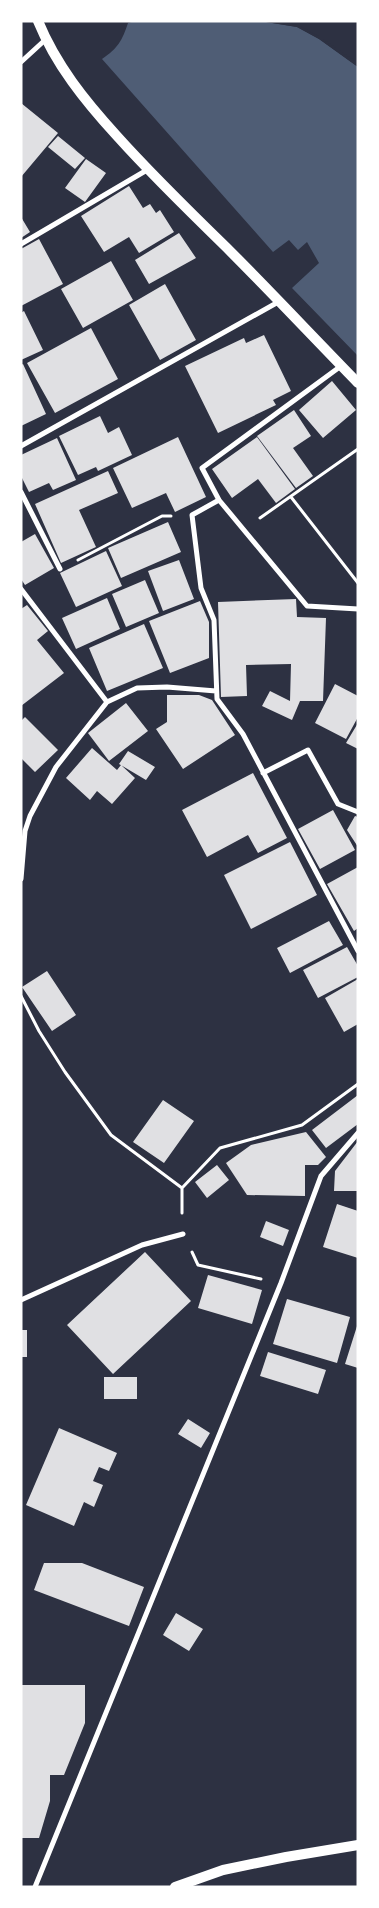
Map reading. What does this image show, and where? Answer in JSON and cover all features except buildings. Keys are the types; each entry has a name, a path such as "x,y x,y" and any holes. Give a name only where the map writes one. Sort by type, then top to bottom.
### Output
{"main road":[{"path":"38,21 45,40 67,76 98,115 147,170 280,301 358,383"},
{"path":"175,1887 223,1870 358,1845"}],"street":[{"path":"21,62 45,40"},
{"path":"21,244 147,170"},
{"path":"21,446 280,301"},
{"path":"341,366 202,468 219,500 307,606 358,609"},
{"path":"21,492 60,569"},
{"path":"219,500 192,515 201,588 214,620 217,699 243,734 358,951"},
{"path":"21,588 107,702"},
{"path":"21,879 25,831 30,816 56,767 107,702 137,688 167,687 216,691"},
{"path":"263,772 308,750 338,804 358,812"},
{"path":"35,1887 281,1283 304,1217 321,1176 358,1133"},
{"path":"21,1300 142,1245 183,1234"}],"path":[{"path":"243,529 358,449"},
{"path":"291,497 358,583"},
{"path":"60,569 162,516 192,515"},
{"path":"21,996 38,1031 111,1135 182,1188"},
{"path":"281,1283 198,1265 183,1234 182,1188 220,1148 302,1125 358,1084"}],"water":[{"path":"135,21 260,21 297,27 319,39 358,67 358,356 292,288 319,263 307,242 298,250 289,240 273,252 102,59 119,44 128,23"}],"pier":[{"path":"260,21 275,21 298,25 320,37 358,63 358,67 319,39 297,27"}]}
